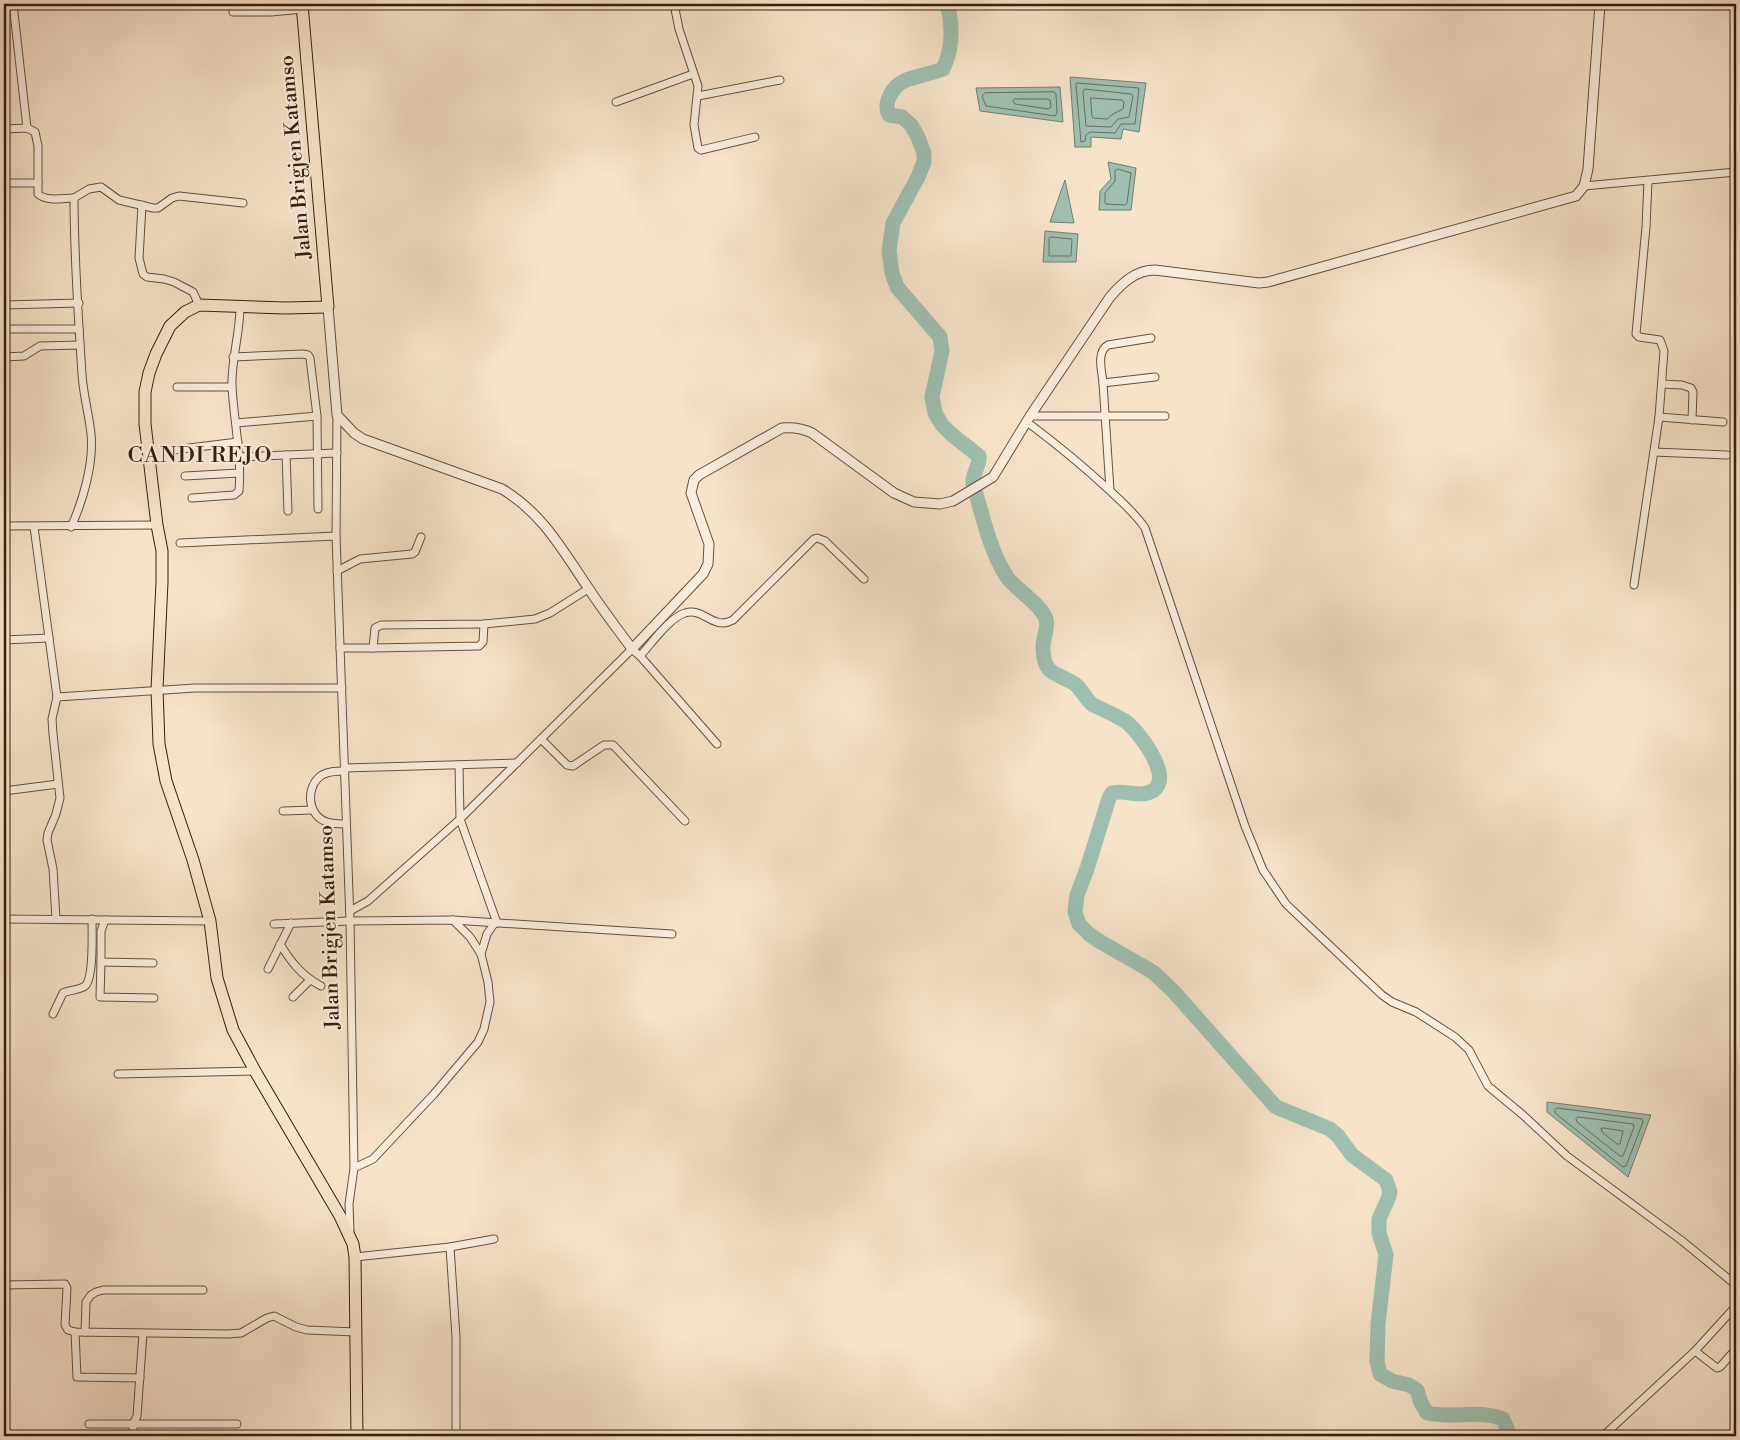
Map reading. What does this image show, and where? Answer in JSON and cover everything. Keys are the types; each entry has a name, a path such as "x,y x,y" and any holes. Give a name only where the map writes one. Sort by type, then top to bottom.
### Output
{"main road":[{"name":"Jalan Brigjen Katamso","path":"302,6 328,307"},
{"path":"328,307 199,306 185,312 170,326 149,372 145,392 145,424 163,567 157,689 162,768 193,860 210,921 217,978 233,1030 340,1216 353,1244"},
{"name":"Jalan Brigjen Katamso","path":"353,1244 356,1257 357,1436"}],"street":[{"path":"13,4 27,128"},
{"path":"674,4 692,74 698,86 694,125 699,149 755,137"},
{"path":"350,911 368,901 460,819 632,649 703,574 708,564 709,544 690,493 694,480 699,475 782,428 796,427 812,433 894,494 926,504 940,504 953,501 994,477 1029,419 1110,297 1120,286 1138,273 1156,270 1260,283 1268,282 1579,194 1584,186 1588,169 1600,4"},
{"path":"233,12 270,12 302,6"},
{"path":"616,102 692,74"},
{"path":"698,96 780,80"},
{"path":"4,129 27,128 32,130 37,136 38,194 41,197 74,198 83,191 101,187 119,200 158,208 172,198 179,196 243,203"},
{"path":"1584,186 1736,172"},
{"path":"1634,585 1659,418 1664,351 1660,340 1639,337 1636,334 1646,227 1648,181"},
{"path":"4,184 38,183"},
{"path":"71,527 80,506 92,447 82,377 74,241 74,198"},
{"path":"142,205 139,258 143,274 147,277 174,282 192,292 199,306"},
{"path":"4,305 78,303"},
{"path":"192,498 237,494 240,488 238,442 232,387 233,358 239,329 240,307"},
{"path":"328,307 337,415 354,433 363,439 502,489 518,498 530,508 550,530 588,589 632,649 717,744"},
{"path":"4,329 79,329"},
{"path":"1110,490 1106,416 1100,358 1102,348 1108,345 1151,338"},
{"path":"4,357 24,356 40,346 80,345"},
{"path":"233,358 302,354 310,359 318,453 318,509"},
{"path":"1103,383 1155,377"},
{"path":"1662,384 1691,388 1693,392 1692,420"},
{"path":"176,388 232,387"},
{"name":"Jalan Brigjen Katamso","path":"337,415 336,536 350,911 354,1168 349,1204 349,1226 353,1244"},
{"path":"236,423 316,416"},
{"path":"1029,419 1165,416"},
{"path":"1659,418 1723,422"},
{"path":"1029,419 1110,490 1137,517 1145,528 1245,826 1263,870 1286,904 1382,995 1392,1002 1416,1012 1455,1037 1469,1050 1488,1086 1523,1115 1567,1156 1681,1240 1736,1285"},
{"path":"4,437 5,424"},
{"path":"173,450 238,442"},
{"path":"1654,452 1727,455"},
{"path":"238,457 336,453"},
{"path":"286,455 288,511"},
{"path":"185,476 239,473"},
{"path":"4,526 157,526"},
{"path":"34,527 57,697 52,719 59,805 47,840 53,868 56,919"},
{"path":"180,543 336,536"},
{"path":"337,570 360,559 412,554 415,552 421,538"},
{"path":"640,656 675,618 687,612 700,613 723,624 733,620 814,539 817,538 825,541 864,579"},
{"path":"373,648 375,628 380,625 484,624 535,619 550,613 588,589"},
{"path":"340,648 479,646 483,642 484,624"},
{"path":"4,640 49,638"},
{"path":"57,697 157,689 342,688"},
{"path":"541,739 567,765 573,766 604,745 613,745 685,821"},
{"path":"346,824 327,823 320,819 313,810 310,800 311,789 316,780 328,772 345,769 517,763"},
{"path":"459,765 460,819 496,924"},
{"path":"4,792 58,784"},
{"path":"283,811 313,810"},
{"path":"4,919 210,921"},
{"path":"53,1014 62,993 82,987 87,983 90,973 92,919"},
{"path":"105,920 100,931 100,997 154,998"},
{"path":"354,1168 373,1159 434,1094 478,1042 484,1029 490,1002 488,982 481,954 470,937 453,920"},
{"path":"274,924 453,920 672,934"},
{"path":"268,969 291,923"},
{"path":"481,954 487,934 496,924"},
{"path":"280,944 294,966 310,980 321,986"},
{"path":"101,962 153,963"},
{"path":"293,997 310,980"},
{"path":"118,1074 255,1071"},
{"path":"356,1257 450,1247 494,1238"},
{"path":"450,1247 456,1337 456,1436"},
{"path":"4,1285 65,1284 67,1288 65,1325 68,1330 75,1332 234,1334 241,1333 274,1316 296,1327 308,1330 356,1332"},
{"path":"85,1332 86,1302 96,1292 102,1290 203,1290"},
{"path":"1603,1436 1695,1351 1736,1306"},
{"path":"75,1332 77,1378 140,1378"},
{"path":"133,1436 133,1424 138,1416 143,1334"},
{"path":"1695,1351 1713,1367 1717,1368 1736,1349"},
{"path":"89,1424 238,1424"}],"water":[{"path":"1070,77 1146,83 1139,132 1123,129 1121,139 1091,137 1091,147 1075,147"},
{"path":"1060,87 1063,122 980,111 976,88"},
{"path":"1108,162 1136,168 1131,210 1099,210 1100,191 1111,179"},
{"path":"1065,180 1074,223 1050,222"},
{"path":"1045,231 1078,234 1076,262 1043,262"},
{"path":"1547,1102 1651,1115 1628,1177 1547,1112"},
{"path":"1736,1218 1736,1259 1732,1255 1731,1243"}],"waterway":[{"path":"947,4 951,37 949,53 943,69 904,81 892,91 887,105 889,115 902,117 911,125 924,153 924,162 918,177 893,223 889,251 892,273 897,287 940,337 942,351 932,397 935,413 942,425 951,434 979,456 973,484 987,532 1007,577 1034,602 1046,619 1047,626 1043,645 1046,665 1049,670 1076,685 1093,705 1131,726 1152,754 1157,764 1159,775 1159,783 1149,793 1117,792 1112,793 1109,798 1077,895 1075,912 1079,924 1099,941 1153,972 1174,992 1276,1107 1330,1129 1338,1136 1352,1155 1386,1180 1390,1192 1379,1219 1379,1233 1386,1255 1378,1324 1377,1361 1380,1374 1392,1381 1409,1385 1417,1390 1421,1403 1427,1413 1437,1415 1475,1414 1494,1416 1503,1419 1508,1436"}],"district":[{"name":"CANDI REJO","path":"200,455"}]}
